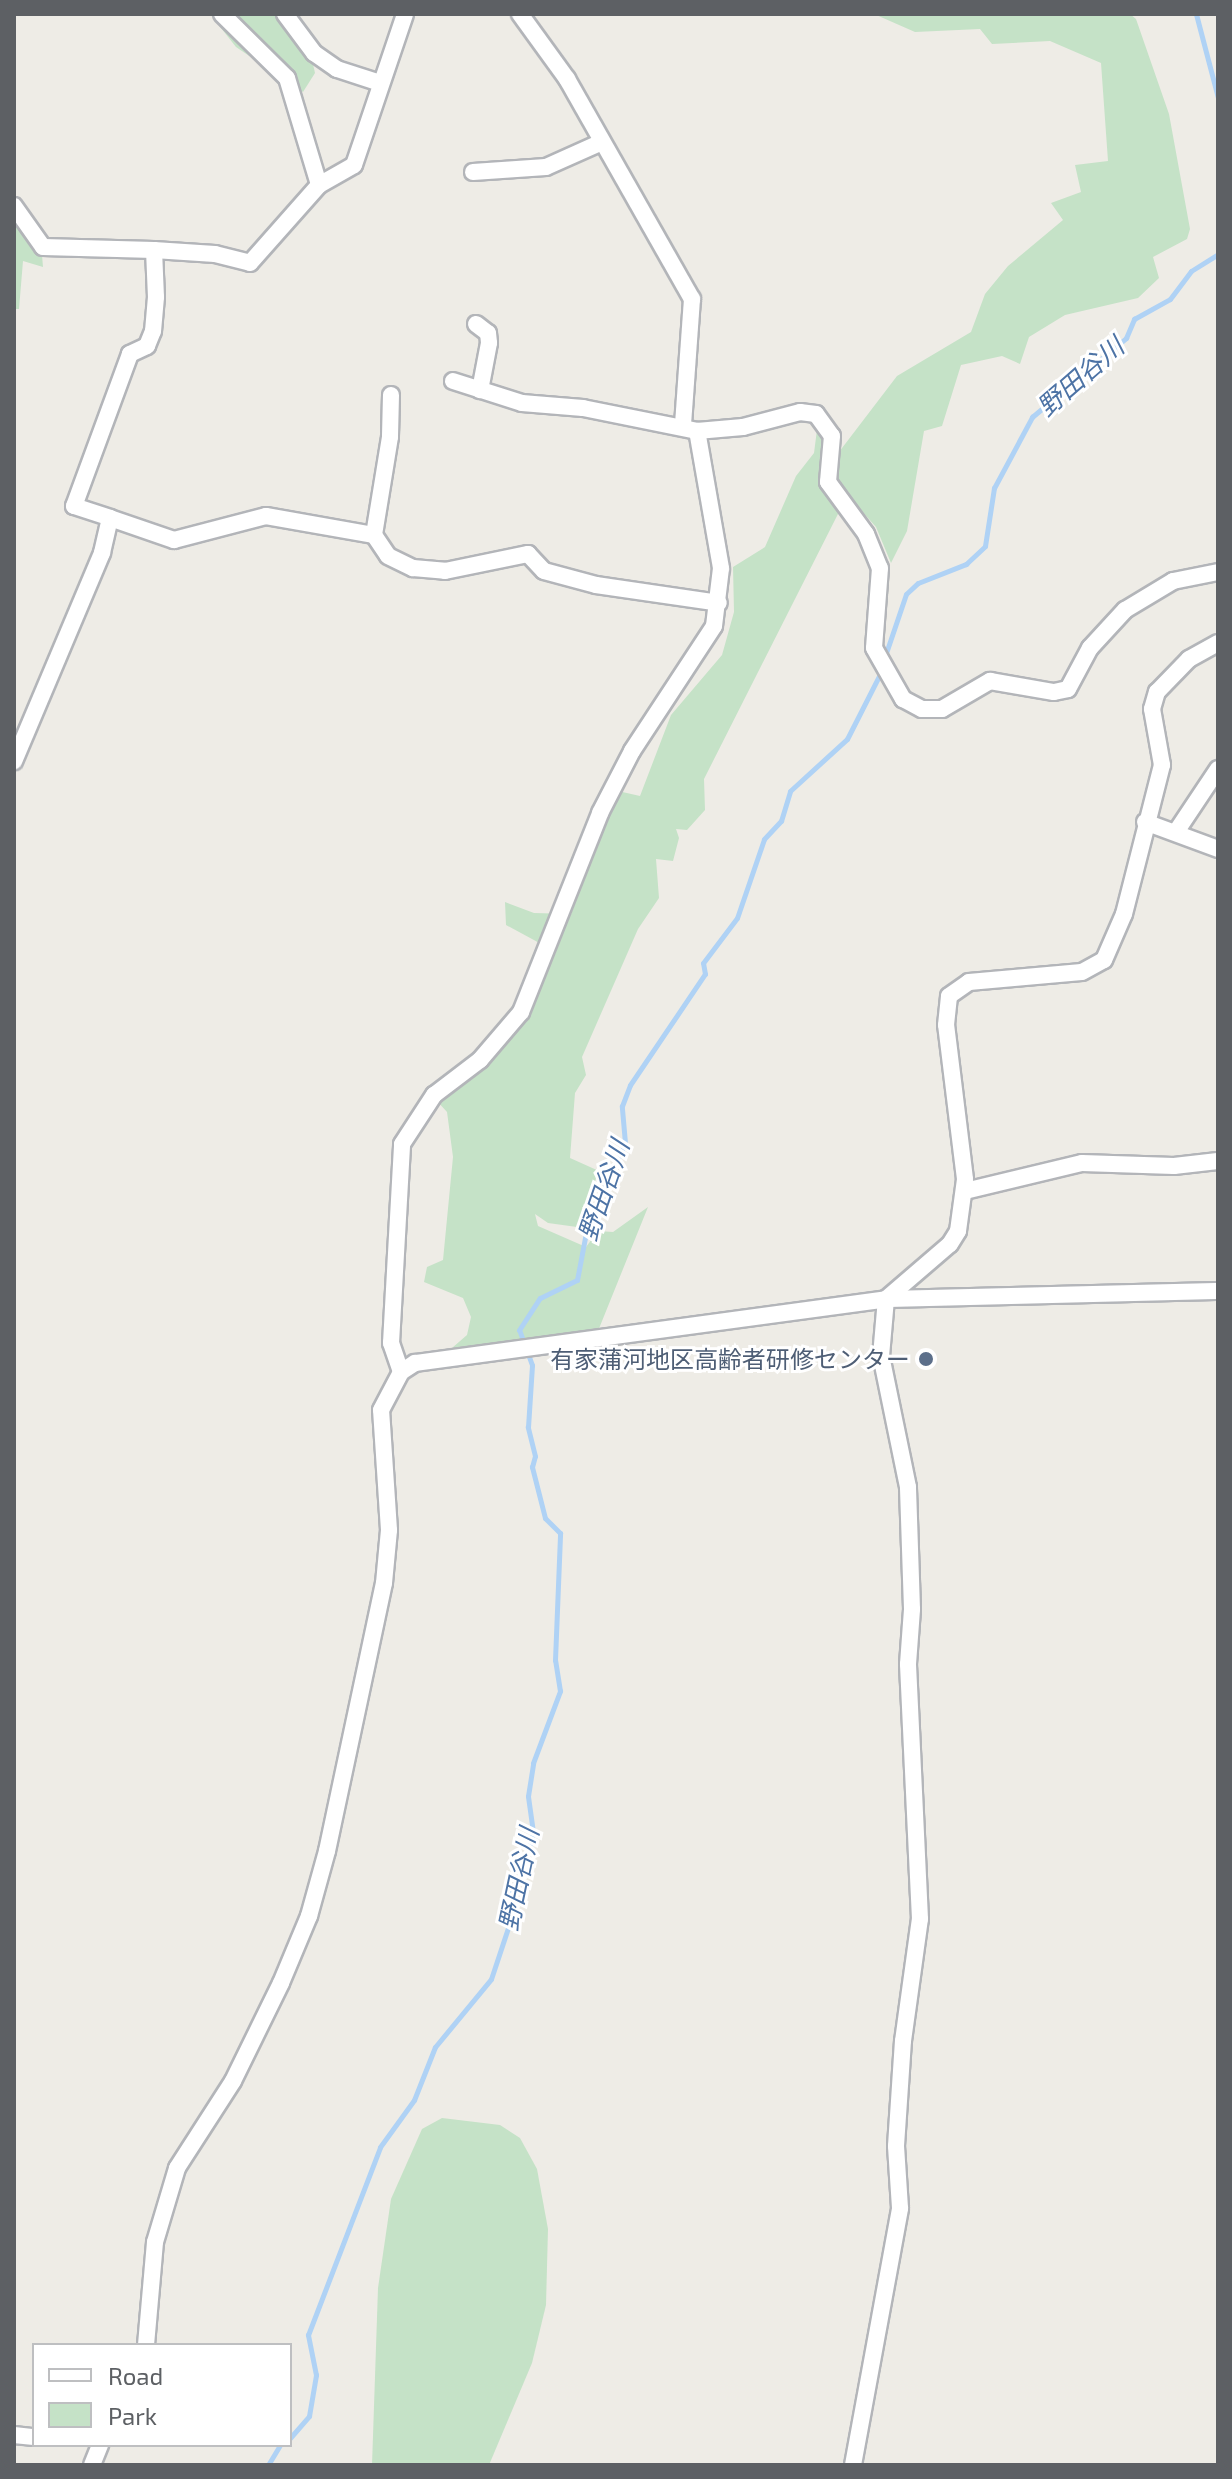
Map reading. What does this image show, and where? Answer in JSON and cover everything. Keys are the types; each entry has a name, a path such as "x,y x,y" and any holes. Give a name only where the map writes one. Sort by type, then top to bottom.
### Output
{"street":[{"path":"222,14 287,78 319,185"},
{"path":"285,14 314,53 337,69 380,83"},
{"path":"14,206 43,247 215,254 250,263 319,185 354,165 405,14"},
{"path":"401,1372 391,1343 402,1144 434,1095 480,1060 521,1012 600,813 632,751 707,645 719,603 721,568 690,428 692,299 602,142 520,14"},
{"path":"473,172 546,167 602,142"},
{"path":"154,250 153,331 147,346 130,354 74,506 174,540 266,516 374,535"},
{"path":"476,324 488,333 489,343 480,390"},
{"path":"453,381 522,403 690,428 743,427 800,412 822,419 832,436 828,482 866,534 880,568 872,629 878,658 903,699 932,710 990,681 1061,692 1074,685 1090,648 1125,610 1173,581 1218,572"},
{"path":"391,395 390,437 374,535 388,556 413,568 445,571 528,554 544,571 596,585 719,603"},
{"path":"14,761 102,553 110,518"},
{"path":"853,2465 900,2208 896,2146 903,2041 920,1919 908,1664 908,1487 881,1356 886,1299 950,1244 965,1191 946,1025 949,996 969,982 1082,972 1104,960 1124,914 1162,765 1152,709 1157,692 1166,678 1218,643"},
{"path":"1176,832 1218,769"},
{"path":"1145,822 1218,849"},
{"path":"965,1191 1082,1163 1174,1166 1218,1161"},
{"path":"146,2343 163,2206 177,2168 233,2081 281,1983 309,1916 327,1851 384,1583 389,1530 381,1410 401,1372 425,1361 886,1299 1218,1291"}],"green space":[{"path":"210,14 279,14 306,33 315,73 303,92 236,47"},
{"path":"874,14 1130,14 1136,19 1169,114 1190,229 1187,239 1153,257 1159,278 1138,298 1065,315 1029,337 1020,364 1002,356 961,365 942,426 924,431 907,531 891,563 876,527 852,500 839,512 704,779 705,810 687,830 676,829 679,838 673,861 656,859 659,898 638,929 582,1057 586,1075 575,1093 570,1158 599,1171 577,1227 548,1223 535,1214 538,1226 586,1247 598,1231 613,1232 648,1207 598,1331 452,1348 467,1335 471,1317 463,1298 424,1282 427,1267 443,1260 453,1157 447,1112 437,1101 526,1013 556,952 506,925 505,902 534,913 571,914 618,791 640,796 671,715 722,655 734,612 733,567 765,547 796,476 814,453 818,422 826,444 839,452 897,376 971,332 985,294 1008,266 1063,220 1051,203 1081,192 1075,165 1108,161 1101,63 1050,41 992,44 980,29 915,32"},
{"path":"14,222 42,255 43,267 23,261 19,309 14,309"},
{"path":"442,2118 500,2125 520,2138 537,2169 548,2229 546,2305 532,2363 489,2465 372,2465 378,2288 391,2199 422,2129"}],"waterway":[{"name":"野田谷川","path":"1196,14 1218,98"},
{"name":"野田谷川","path":"885,656 906,594 918,583 966,564 985,546 994,488 1032,417 1126,338 1134,319 1170,299 1191,271 1218,254"},
{"name":"野田谷川","path":"292,2436 309,2416 316,2375 308,2335 380,2147 414,2100 435,2047 491,1979 509,1925 509,1894 524,1868 533,1832 528,1796 533,1763 560,1691 555,1660 560,1533 545,1518 532,1467 535,1456 528,1427 532,1365 519,1330 540,1298 577,1280 588,1222 625,1143 622,1106 630,1085 705,974 703,963 737,918 764,839 781,821 790,791 847,739 882,670"},
{"name":"野田谷川","path":"268,2465 279,2447"}],"place":[{"name":"有家蒲河地区高齢者研修センター","path":"926,1359"}]}
